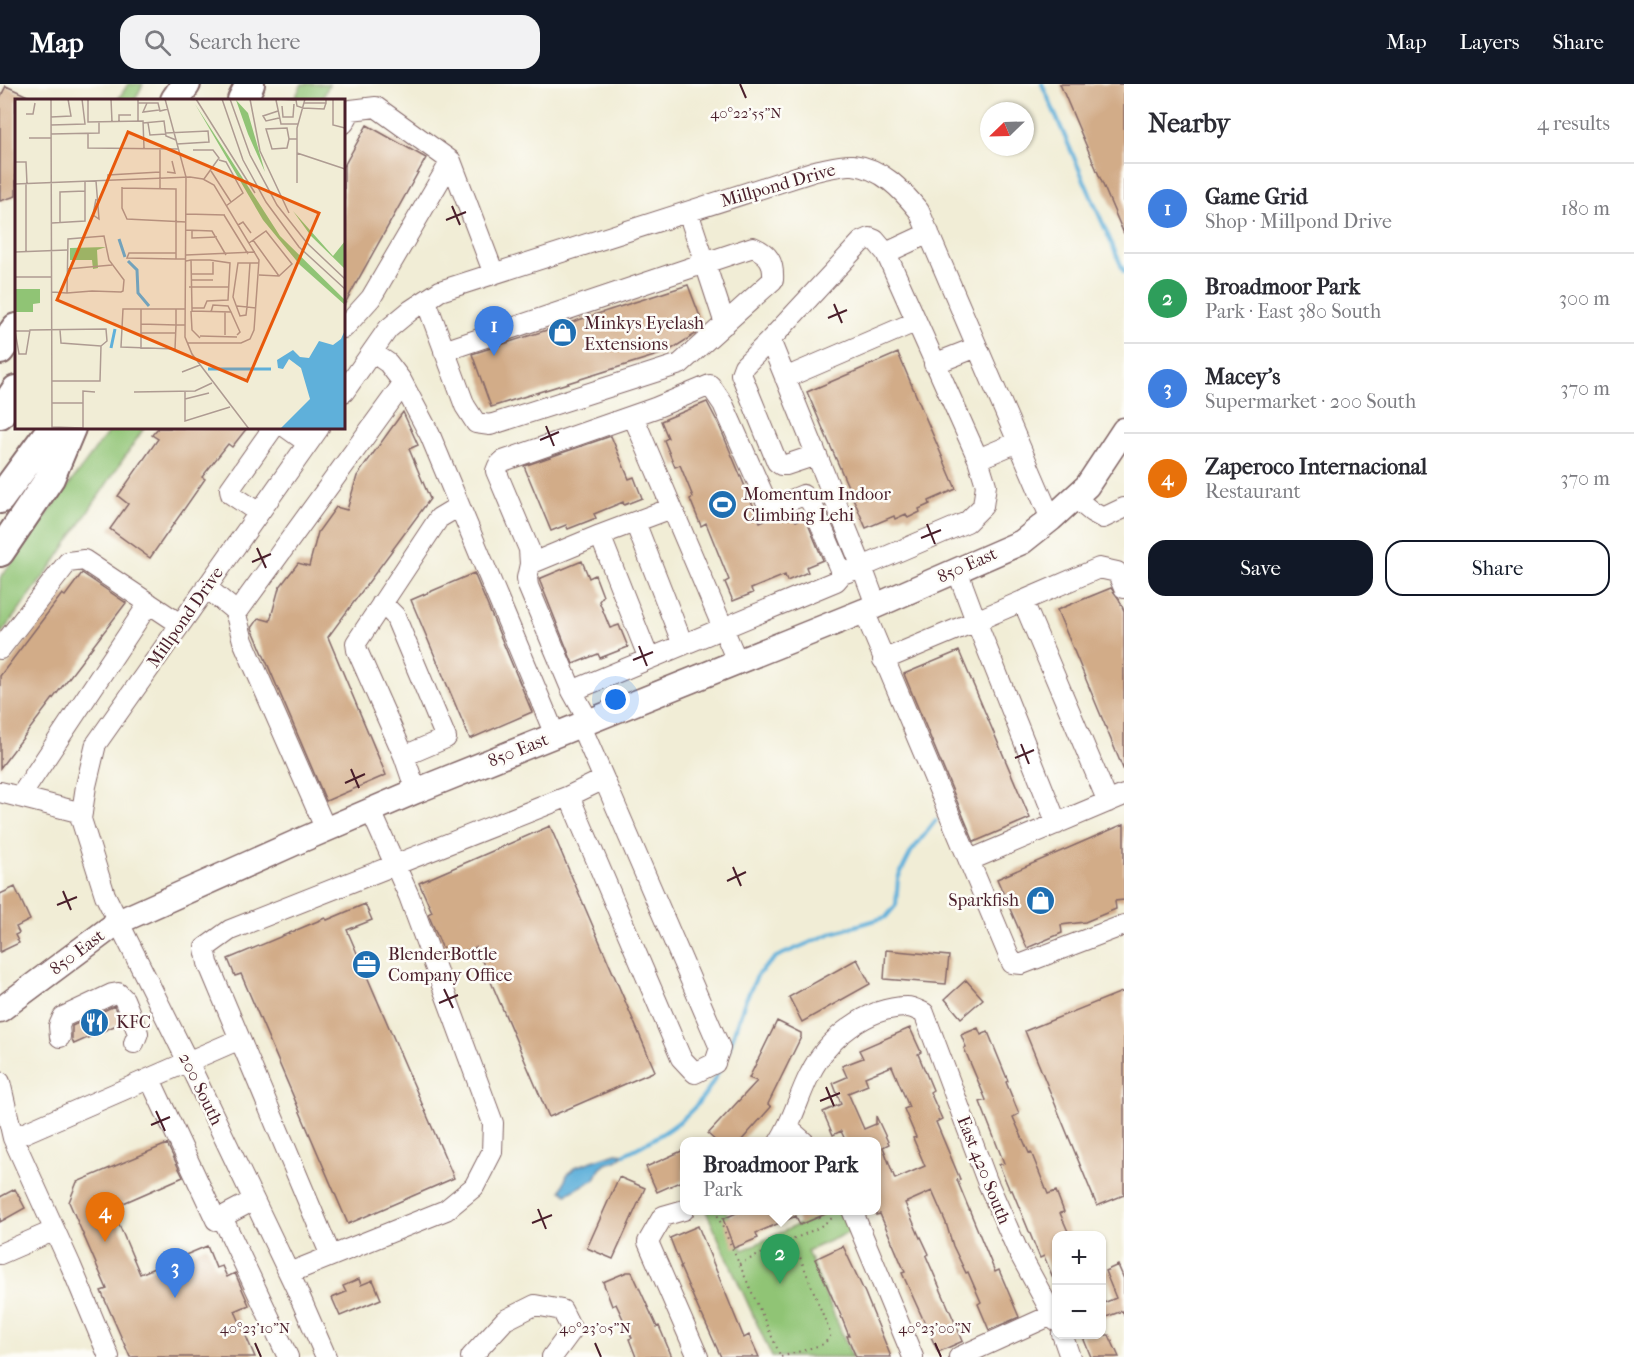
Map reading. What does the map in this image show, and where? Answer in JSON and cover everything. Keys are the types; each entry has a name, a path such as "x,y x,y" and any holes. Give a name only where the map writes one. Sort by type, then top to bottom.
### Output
{"highway":[{"path":"176,99 186,84"},
{"path":"186,99 194,84"},
{"path":"242,99 250,84"},
{"path":"0,350 15,329"},
{"path":"0,414 15,392"},
{"path":"0,499 51,429"},
{"path":"0,552 50,478 71,429"}],"main road":[{"name":"850 East","path":"0,1010 118,922 416,791 870,608 1022,542 1075,498 1104,463 1124,430"}],"street":[{"path":"345,121 351,110 376,107 451,161 494,274"},
{"path":"345,327 371,298 451,161"},
{"name":"Millpond Drive","path":"345,391 388,329 440,291 815,171 852,165 878,172 900,188 919,210 1051,519"},
{"path":"688,212 725,324"},
{"path":"886,253 929,234"},
{"path":"572,691 836,581 842,574 967,522 983,506 986,485 978,459 886,253 875,240 870,238 861,242 744,366 741,374 777,462 786,465 816,455"},
{"path":"426,301 444,351 465,406 476,423 490,425 680,364 773,280 774,265 765,252 753,247 444,351"},
{"path":"785,378 915,322"},
{"path":"770,340 861,567 883,660 1012,963 1022,964 1124,925"},
{"path":"934,364 977,347"},
{"path":"372,352 388,363 403,384 430,435 555,735"},
{"path":"236,614 403,384"},
{"path":"569,796 681,1058 695,1073 715,1064 720,1048 604,779 572,691 528,586 529,549 496,471 503,461 633,416 710,385 723,404 767,503 775,507 803,495 811,502 842,574"},
{"path":"633,416 737,661"},
{"path":"259,513 231,494 230,489 272,429"},
{"path":"291,429 313,435"},
{"name":"Millpond Drive","path":"81,816 96,744 313,435"},
{"path":"978,459 1018,442"},
{"path":"1075,498 1103,518 1124,508"},
{"path":"416,791 404,756 357,650 356,643 439,518 459,506"},
{"path":"530,564 672,508"},
{"path":"635,522 682,645"},
{"path":"600,535 649,659"},
{"path":"0,650 68,562 84,560 180,624"},
{"path":"883,660 1099,568 1121,580"},
{"path":"957,570 1057,824"},
{"path":"206,587 236,614 243,641 326,830"},
{"path":"970,860 1116,799 1023,601"},
{"path":"20,797 149,603"},
{"path":"382,603 395,616 446,738 404,756"},
{"path":"331,1256 208,963 205,948 230,930 569,796 604,779"},
{"path":"0,792 81,816"},
{"path":"289,1273 446,1210 474,1187 492,1152 493,1123 396,865 371,811"},
{"name":"200 South","path":"81,816 105,896 289,1273 322,1356"},
{"path":"60,1037 59,1026 63,1017 115,992 121,994 138,1033 134,1042"},
{"name":"East 420 South","path":"784,1135 810,1074 827,1049 850,1027 877,1012 909,1006 924,1013 987,1182 1017,1249 1052,1313"},
{"path":"13,1138 240,1039"},
{"path":"150,1079 216,1220 254,1200"},
{"path":"0,1082 13,1138 109,1357"},
{"path":"680,1210 663,1216 648,1242 698,1357"},
{"path":"845,1215 913,1357"},
{"path":"222,1217 288,1357"},
{"path":"0,1254 53,1231"},
{"path":"471,1357 505,1320 535,1305 562,1310 572,1330 552,1357"},
{"path":"959,1357 1052,1319"},
{"path":"1063,1339 1070,1357"}],"path":[{"path":"717,1215 781,1357 824,1344 831,1335 800,1257 791,1241"},
{"path":"739,1264 818,1228 841,1215"}],"green space":[{"path":"128,84 143,84 136,99 119,99"},
{"path":"302,84 329,84 322,99 294,99"},
{"path":"110,429 143,429 54,563 0,635 0,578"},
{"path":"708,1215 728,1215 743,1250 818,1215 849,1215 859,1228 807,1251 852,1357 772,1357"}],"water":[{"path":"616,1153 625,1154 600,1169 595,1179 567,1194 561,1191 567,1175 575,1167"}],"building":[{"path":"1060,84 1124,84 1124,234"},
{"path":"6,86 34,99 15,99 15,196 0,201 0,98"},
{"path":"367,125 426,158 345,303 345,164"},
{"path":"688,285 704,327 667,352 491,407 472,354"},
{"path":"898,353 956,489 929,501 930,504 908,518 906,514 895,519 894,516 866,528 807,392"},
{"name":"Momentum Indoor Climbing Lehi","path":"707,402 760,522 792,513 796,521 805,517 823,560 806,567 808,572 787,581 785,575 751,589 753,593 733,601 725,582 729,580 706,523 701,526 690,499 693,497 680,465 675,467 664,440 668,438 661,421"},
{"path":"403,412 418,445 409,449 430,499 328,637 386,775 326,801 252,628 259,618 270,621 279,588 298,563 309,566 318,532 336,507 347,510 357,476"},
{"path":"157,429 246,429 232,447 228,444 202,477 205,479 150,558 110,529 128,504 118,496 158,439 152,435"},
{"path":"611,436 629,479 634,477 642,498 624,505 623,502 594,514 596,518 568,529 566,525 551,531 524,466"},
{"path":"582,561 589,578 595,575 603,596 599,601 610,628 619,625 628,647 600,658 598,654 573,664 539,579"},
{"path":"82,573 126,603 0,768 0,676 62,594 65,596"},
{"path":"474,573 532,712 470,739 411,600"},
{"path":"1111,588 1124,611 1124,771 1057,610"},
{"path":"959,651 1030,818 974,842 904,674"},
{"path":"1124,824 1124,900 1115,901 1116,909 1085,922 1061,925 1062,933 1027,948 997,879"},
{"path":"550,826 655,1071 549,1117 476,947 447,959 428,914 432,912 419,883"},
{"path":"15,887 30,920 16,927 19,933 15,935 19,943 0,952 0,894"},
{"path":"365,904 372,920 347,930 454,1178 348,1224 241,974 235,976 228,959 325,918 327,920"},
{"path":"886,950 949,956 946,984 884,979"},
{"path":"857,959 870,984 802,1022 789,997"},
{"path":"966,980 983,999 961,1018 945,999"},
{"path":"1124,991 1124,1195 1097,1206 1025,1031"},
{"name":"KFC","path":"114,1006 121,1023 74,1044 72,1026"},
{"path":"777,1021 801,1033 768,1104 771,1107 744,1137 711,1137 708,1134 757,1081 749,1078"},
{"path":"910,1028 921,1052 918,1054 933,1090 930,1092 942,1119 936,1122 960,1179 957,1180 995,1272 999,1270 1019,1317 989,1330 978,1304 981,1302 953,1246 932,1191 905,1203 929,1254 926,1256 963,1341 938,1352 902,1273 905,1272 880,1215 881,1137 844,1137 841,1131 833,1135 823,1112 841,1104 833,1083 847,1077 842,1066 863,1058 859,1050","holes":["892,1066 909,1107 904,1109 925,1166 895,1179 883,1147 889,1144 876,1116 876,1124 864,1129 848,1093 868,1085 865,1077"]},
{"path":"978,1028 981,1035 988,1032 1019,1114 1013,1117 1029,1153 1031,1152 1048,1194 1056,1191 1064,1212 1060,1213 1068,1231 1052,1231 1052,1275 1044,1256 1040,1258 1012,1190 1010,1191 999,1165 1004,1163 980,1102 986,1100 964,1048 966,1047 961,1035"},
{"path":"167,1144 183,1177 112,1208 140,1274 207,1246 216,1268 222,1266 227,1277 235,1273 249,1305 235,1311 255,1357 130,1357 101,1291 107,1289 69,1202 77,1182"},
{"path":"680,1152 680,1182 657,1192 646,1167"},
{"path":"619,1177 645,1188 613,1259 587,1248"},
{"path":"15,1189 25,1208 0,1222 0,1197"},
{"path":"732,1215 823,1215 800,1225 796,1216 756,1233 758,1238 734,1248 723,1219"},
{"path":"698,1226 744,1338 749,1335 759,1357 721,1357 701,1315 670,1238"},
{"path":"843,1246 891,1357 856,1357 837,1306 815,1259"},
{"path":"1118,1265 1124,1279 1124,1315 1122,1311 1106,1317 1106,1302 1116,1298 1106,1271"},
{"path":"632,1272 672,1357 636,1357 629,1339 632,1338 616,1304 612,1306 603,1282"},
{"path":"359,1279 361,1285 373,1280 381,1299 340,1316 332,1298 346,1292 343,1286"},
{"path":"1106,1335 1109,1335 1119,1357 1091,1357 1084,1339 1106,1339"}],"waterway":[{"path":"1042,84 1124,272"},
{"path":"728,1051 745,1001 758,974 776,957 832,933 886,917 896,905 898,878 911,852 936,820"},
{"path":"625,1154 655,1138 681,1120 703,1097 720,1068"}],"place":[{"name":"Minkys Eyelash Extensions","path":"563,333"},
{"name":"Game Grid","path":"494,356"},
{"name":"Momentum Indoor Climbing Lehi","path":"722,504"},
{"name":"Sparkfish","path":"1040,900"},
{"name":"BlenderBottle Company Office","path":"367,964"},
{"name":"KFC","path":"95,1022"},
{"name":"Zaperoco Internacional","path":"105,1242"},
{"name":"Broadmoor Park","path":"780,1284"},
{"name":"Macey's","path":"175,1298"}]}
